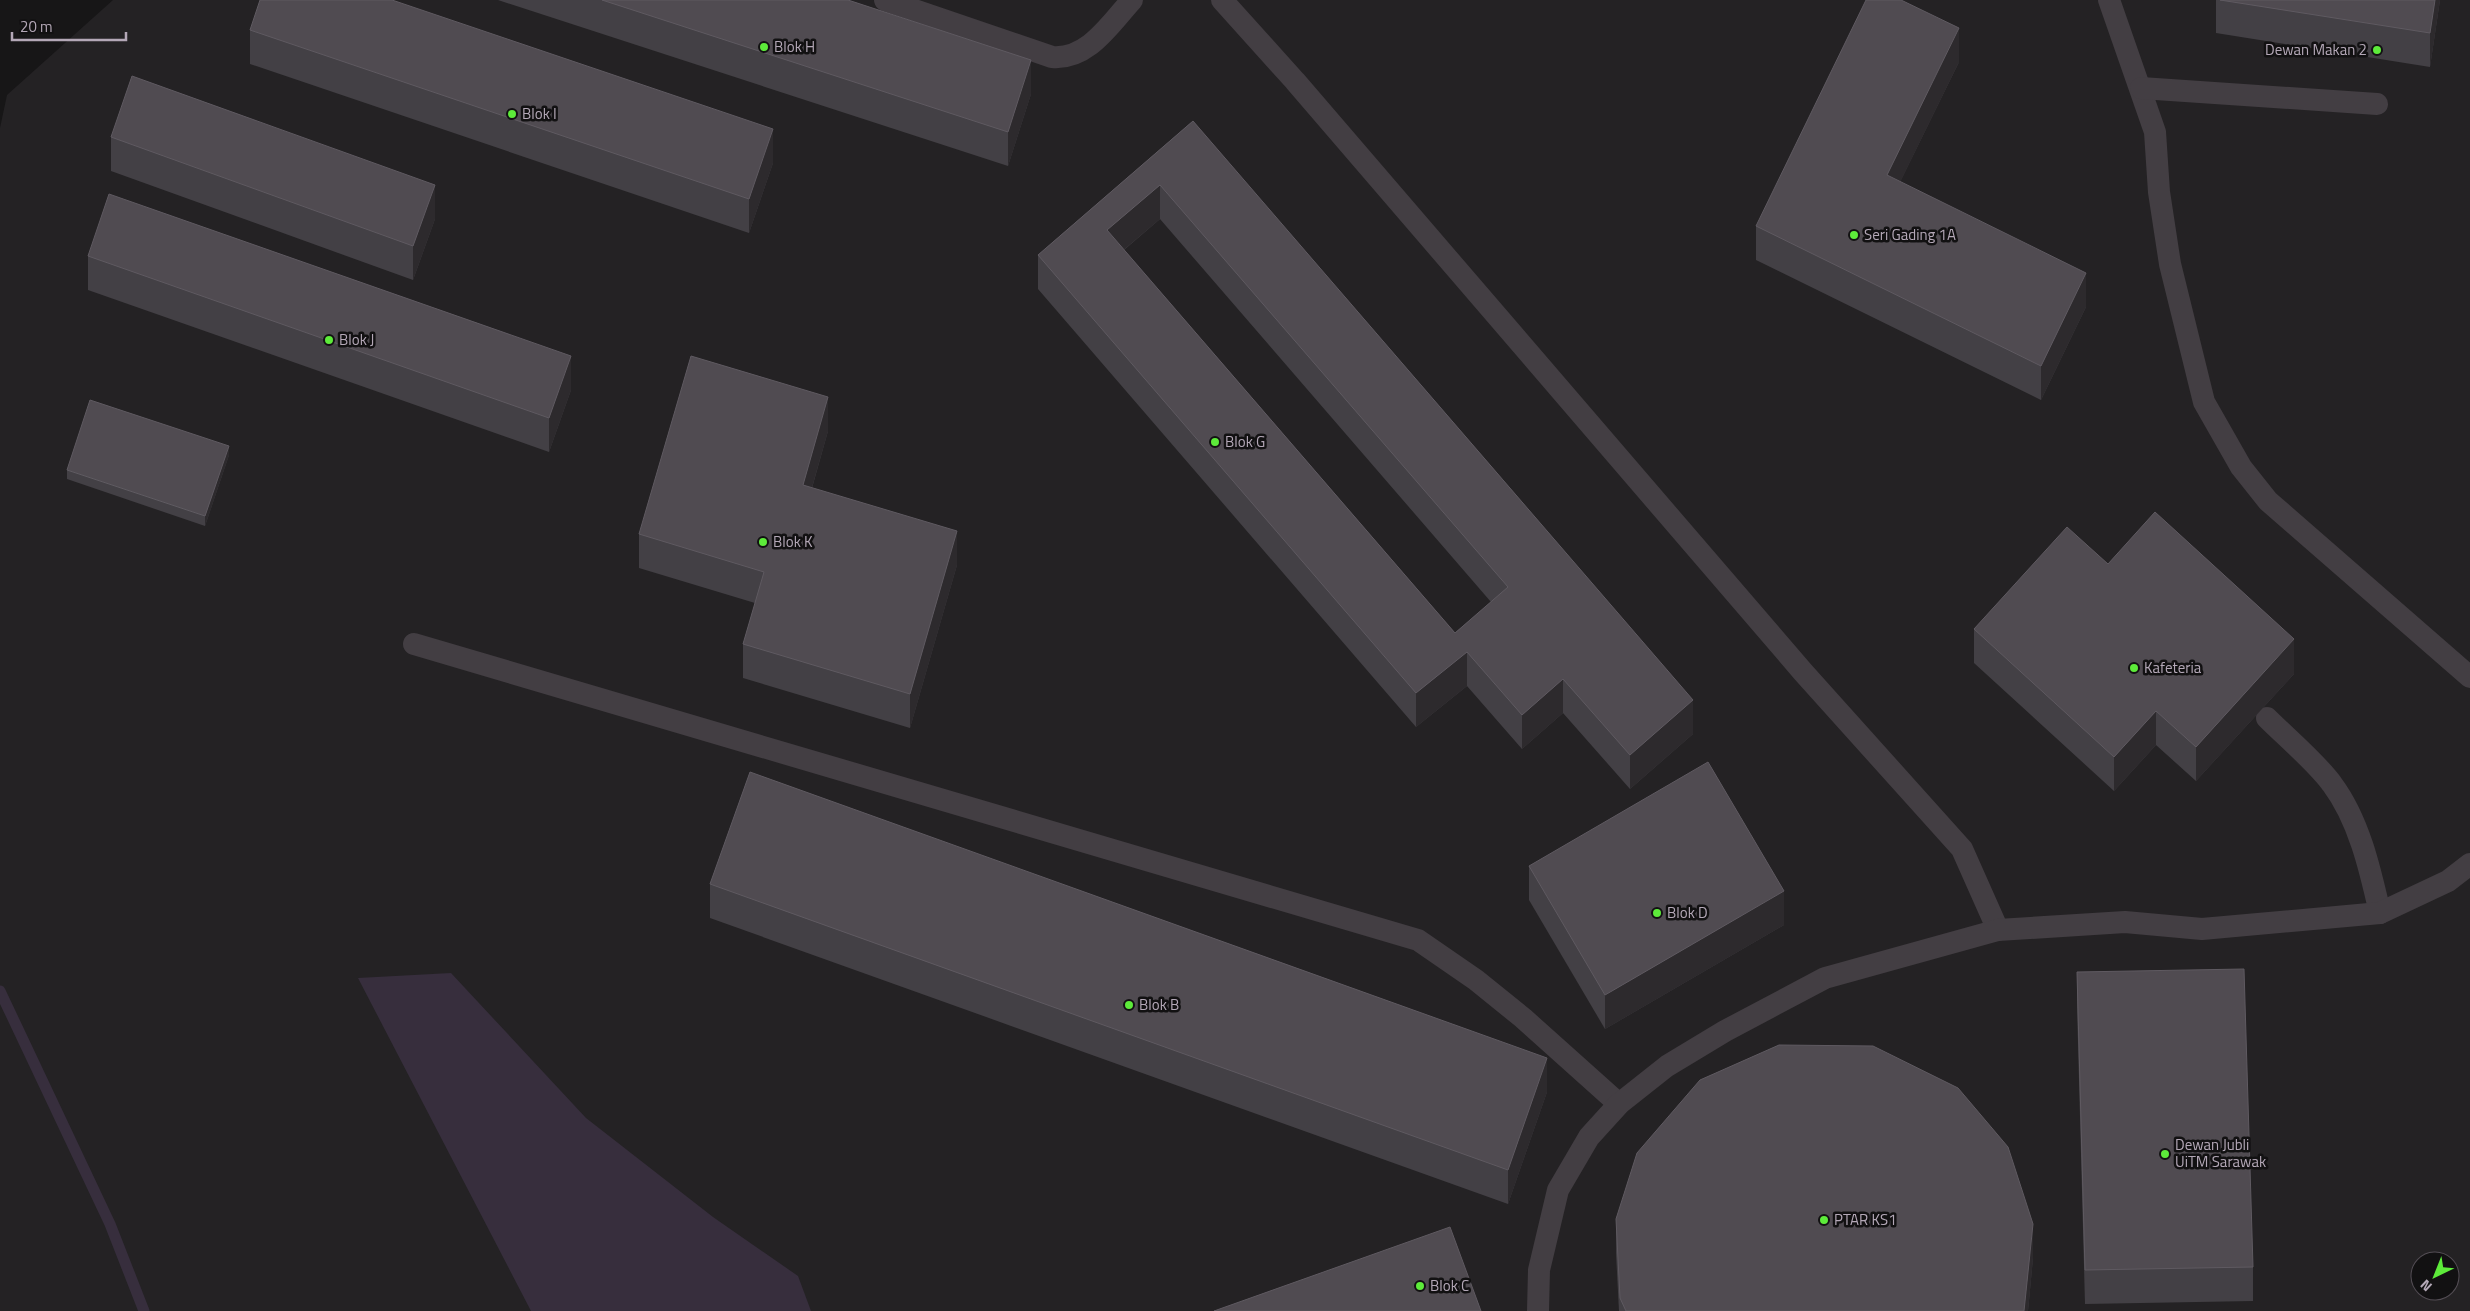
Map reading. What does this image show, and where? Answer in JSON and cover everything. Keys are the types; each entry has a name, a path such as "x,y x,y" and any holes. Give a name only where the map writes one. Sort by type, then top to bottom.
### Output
{"lane":[{"path":"885,0 1052,57 1062,58 1076,55 1087,48 1132,0"},
{"path":"1222,0 1302,89 1803,672 1962,849 1998,930"},
{"path":"2109,0 2155,132 2159,192 2170,264 2204,402 2242,467 2268,502 2470,677"},
{"path":"2141,88 2377,104"},
{"path":"414,644 1418,940 1476,980 1523,1018 1619,1104"},
{"path":"2267,718 2332,783 2351,817 2369,864 2380,913"},
{"path":"1538,1311 1539,1270 1558,1190 1589,1138 1619,1104 1667,1066 1725,1031 1825,978 1998,930 2125,922 2202,929 2380,913 2448,881 2470,864"}],"shaded area":[{"path":"113,0 2470,0 2470,1311 0,1311 0,128 7,95"},
{"path":"451,973 586,1118 713,1217 798,1276 811,1311 531,1311 358,978"}],"building":[{"path":"260,0 392,0 773,129 749,199 250,30"},
{"path":"602,0 848,0 1031,60 1008,132"},
{"name":"Seri Gading 1A","path":"1866,0 1901,0 1959,28 1887,175 2086,273 2041,366 1756,226"},
{"path":"2220,0 2435,0 2430,33"},
{"path":"132,76 435,185 413,246 111,137"},
{"path":"1193,121 1693,700 1630,755 1563,679 1522,715 1467,652 1416,693 1038,255","holes":["1160,185 1508,587 1455,633 1107,230"]},
{"path":"109,194 571,356 549,418 88,256"},
{"name":"Blok K","path":"691,356 828,397 803,485 957,531 910,694 743,644 764,572 639,534"},
{"path":"90,400 229,446 205,516 67,470"},
{"name":"Kafeteria","path":"2155,512 2294,639 2196,747 2156,711 2114,757 1974,629 2067,527 2108,564"},
{"name":"Blok D","path":"1708,762 1784,891 1605,995 1529,866"},
{"name":"Blok B","path":"750,772 1547,1058 1508,1170 710,884"},
{"name":"Dewan Jubli UiTM Sarawak","path":"2244,969 2253,1267 2085,1270 2077,972"},
{"name":"PTAR KS1","path":"1779,1045 1873,1046 1958,1088 2008,1147 2033,1224 2024,1311 1626,1311 1620,1298 1616,1219 1637,1153 1700,1080"},
{"path":"1450,1227 1481,1311 1214,1311"}],"waterway":[{"path":"0,991 110,1224 144,1311"}],"place":[{"name":"Blok H","path":"764,47"},
{"name":"Dewan Makan 2","path":"2377,50"},
{"name":"Blok I","path":"512,114"},
{"name":"Seri Gading 1A","path":"1854,235"},
{"name":"Blok J","path":"329,340"},
{"name":"Blok G","path":"1215,442"},
{"name":"Blok K","path":"763,542"},
{"name":"Kafeteria","path":"2134,668"},
{"name":"Blok D","path":"1657,913"},
{"name":"Blok B","path":"1129,1005"},
{"name":"Dewan Jubli UiTM Sarawak","path":"2165,1154"},
{"name":"PTAR KS1","path":"1824,1220"},
{"name":"Blok C","path":"1420,1286"}]}
